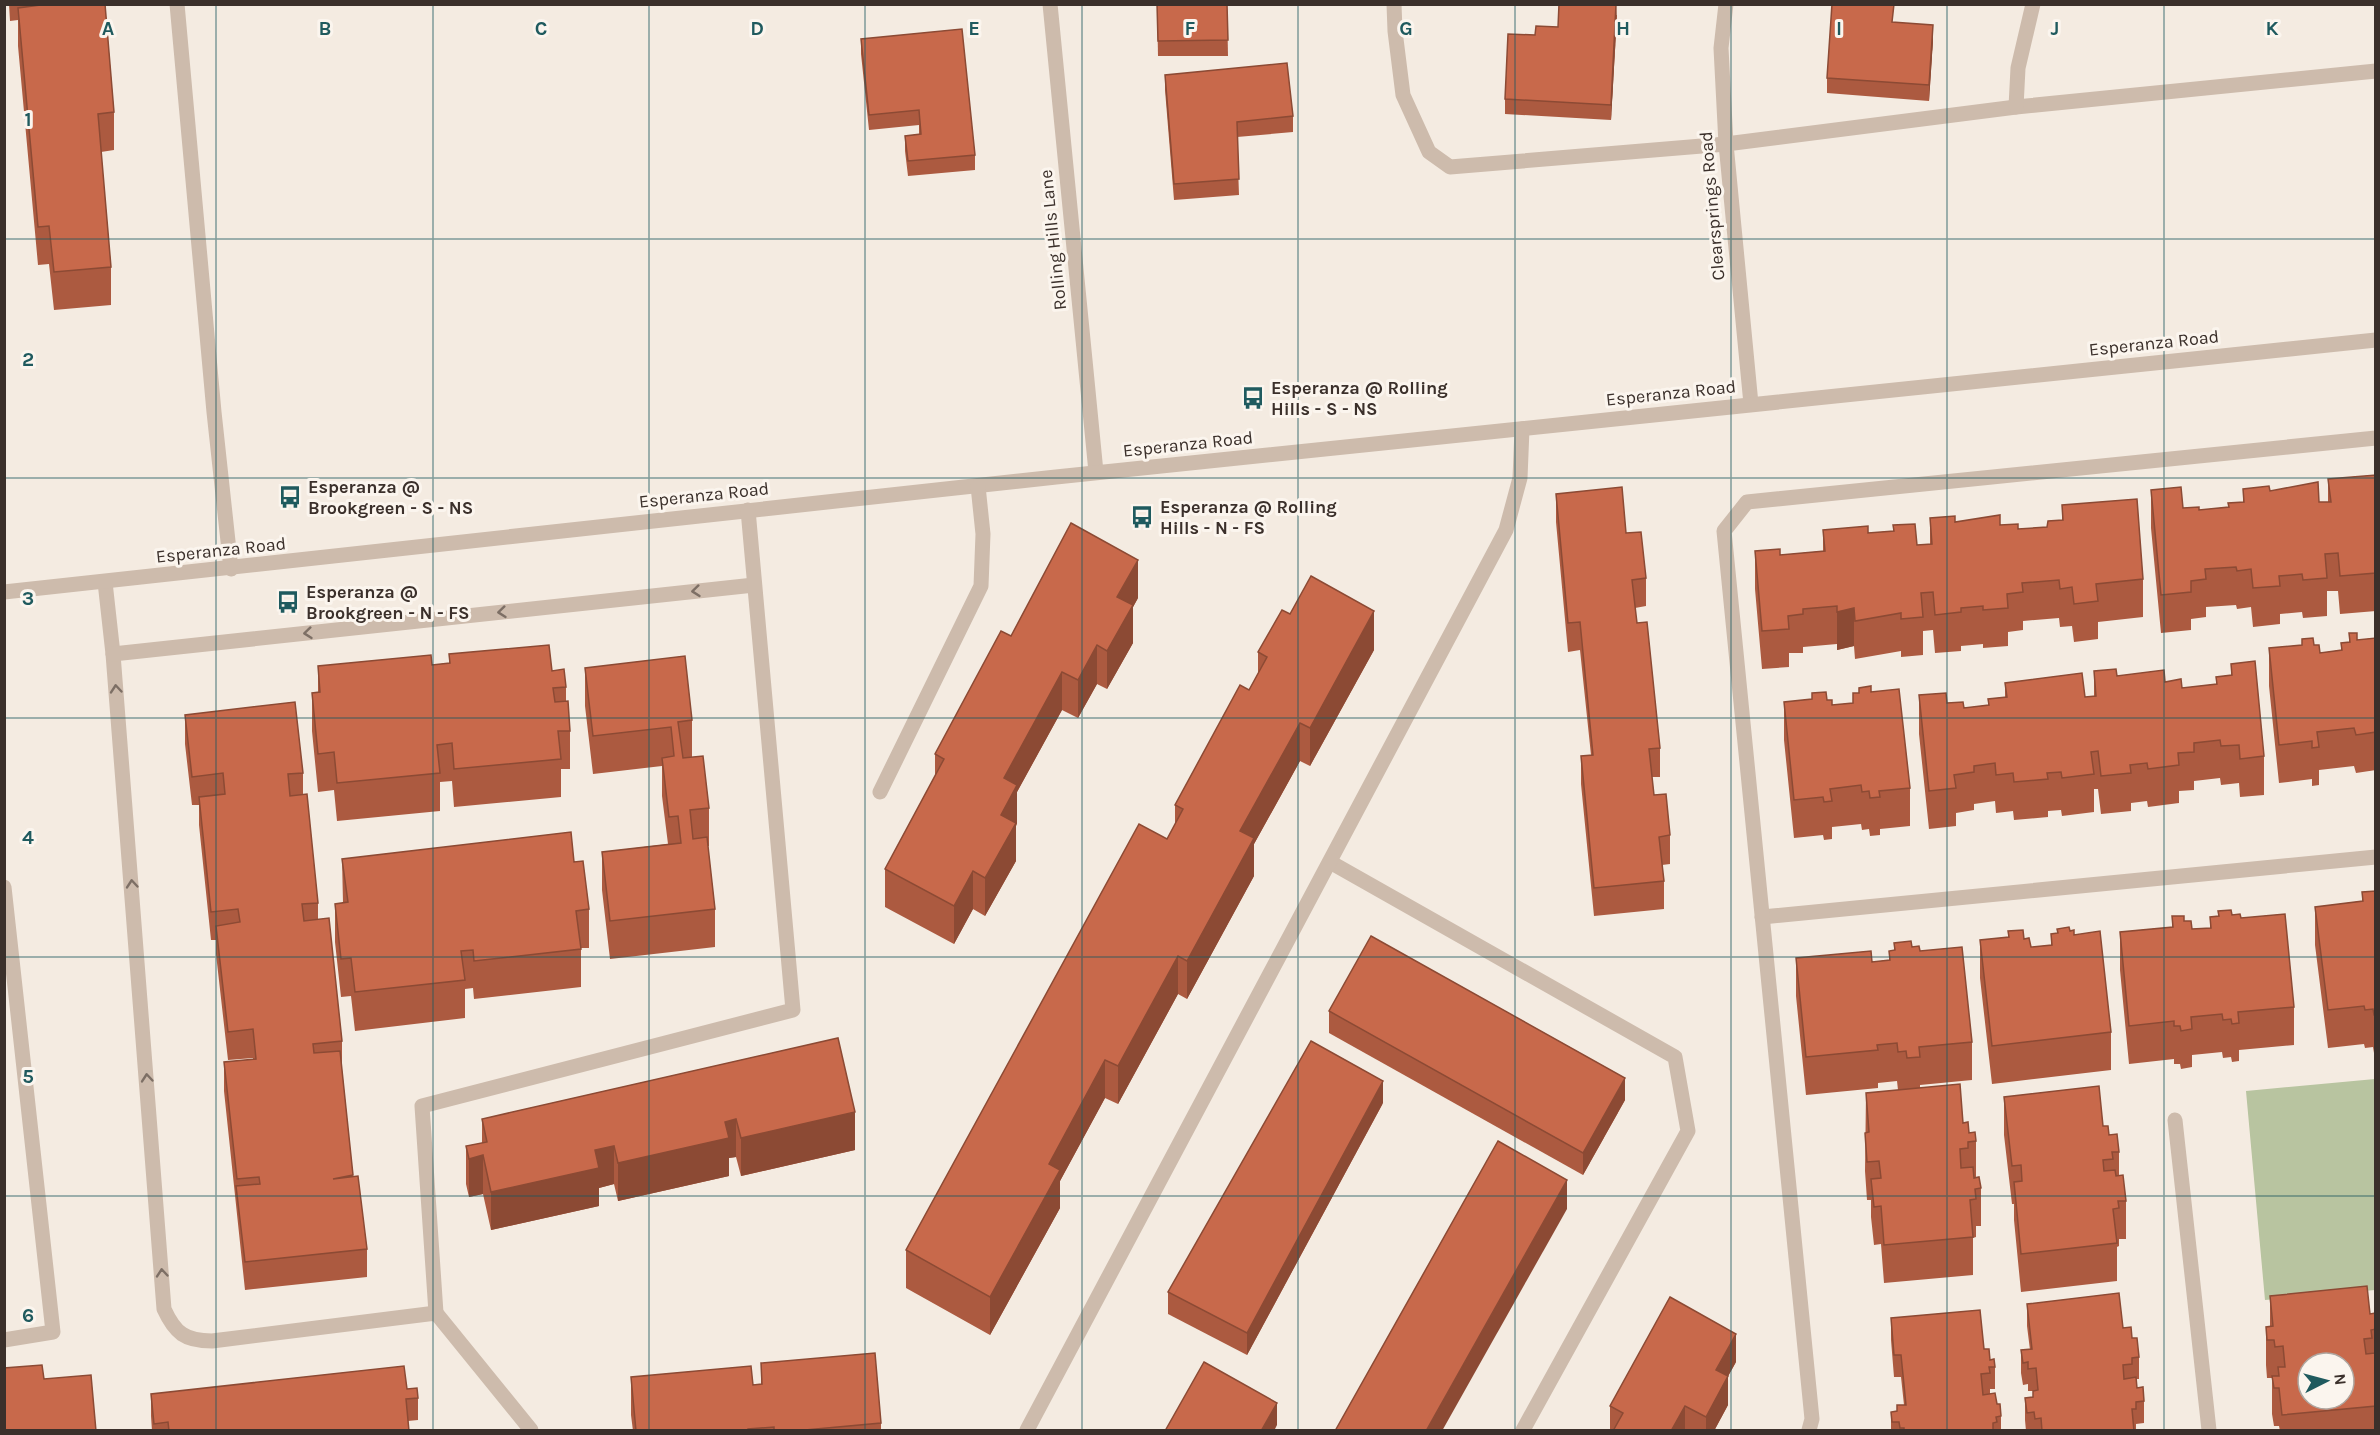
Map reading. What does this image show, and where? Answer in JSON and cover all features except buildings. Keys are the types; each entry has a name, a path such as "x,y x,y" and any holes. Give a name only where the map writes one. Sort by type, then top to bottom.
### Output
{"street":[{"path":"177,4 214,412 231,569"},
{"name":"Rolling Hills Lane","path":"1050,4 1096,472"},
{"path":"1394,4 1403,95 1429,152 1450,167 1726,144 2016,107 2376,71"},
{"name":"Clearsprings Road","path":"1726,4 1721,48 1726,144 1751,404"},
{"path":"2016,107 2018,68 2033,4"},
{"name":"Esperanza Road","path":"4,592 231,569 1096,472 2376,340"},
{"path":"1027,1431 1506,530 1520,478 1522,429"},
{"path":"1809,1431 1812,1419 1724,531 1747,502 2376,438"},
{"path":"880,792 981,586 983,534 978,486"},
{"path":"531,1431 436,1313 422,1106 793,1010 748,510"},
{"path":"105,582 113,654 164,1309 174,1329 196,1341 212,1341 436,1313"},
{"path":"113,654 754,585"},
{"path":"1762,917 2376,857"},
{"path":"1330,862 1675,1057 1688,1131 1523,1431"},
{"path":"4,887 11,1014 53,1332 4,1340"},
{"path":"2175,1120 2209,1431"}],"green space":[{"path":"2375,1079 2375,1290 2265,1300 2246,1091"}],"place":[{"name":"Esperanza @ Rolling Hills - S - NS","path":"1253,398"},
{"name":"Esperanza @ Brookgreen - S - NS","path":"290,497"},
{"name":"Esperanza @ Rolling Hills - N - FS","path":"1142,517"},
{"name":"Esperanza @ Brookgreen - N - FS","path":"288,602"}]}
